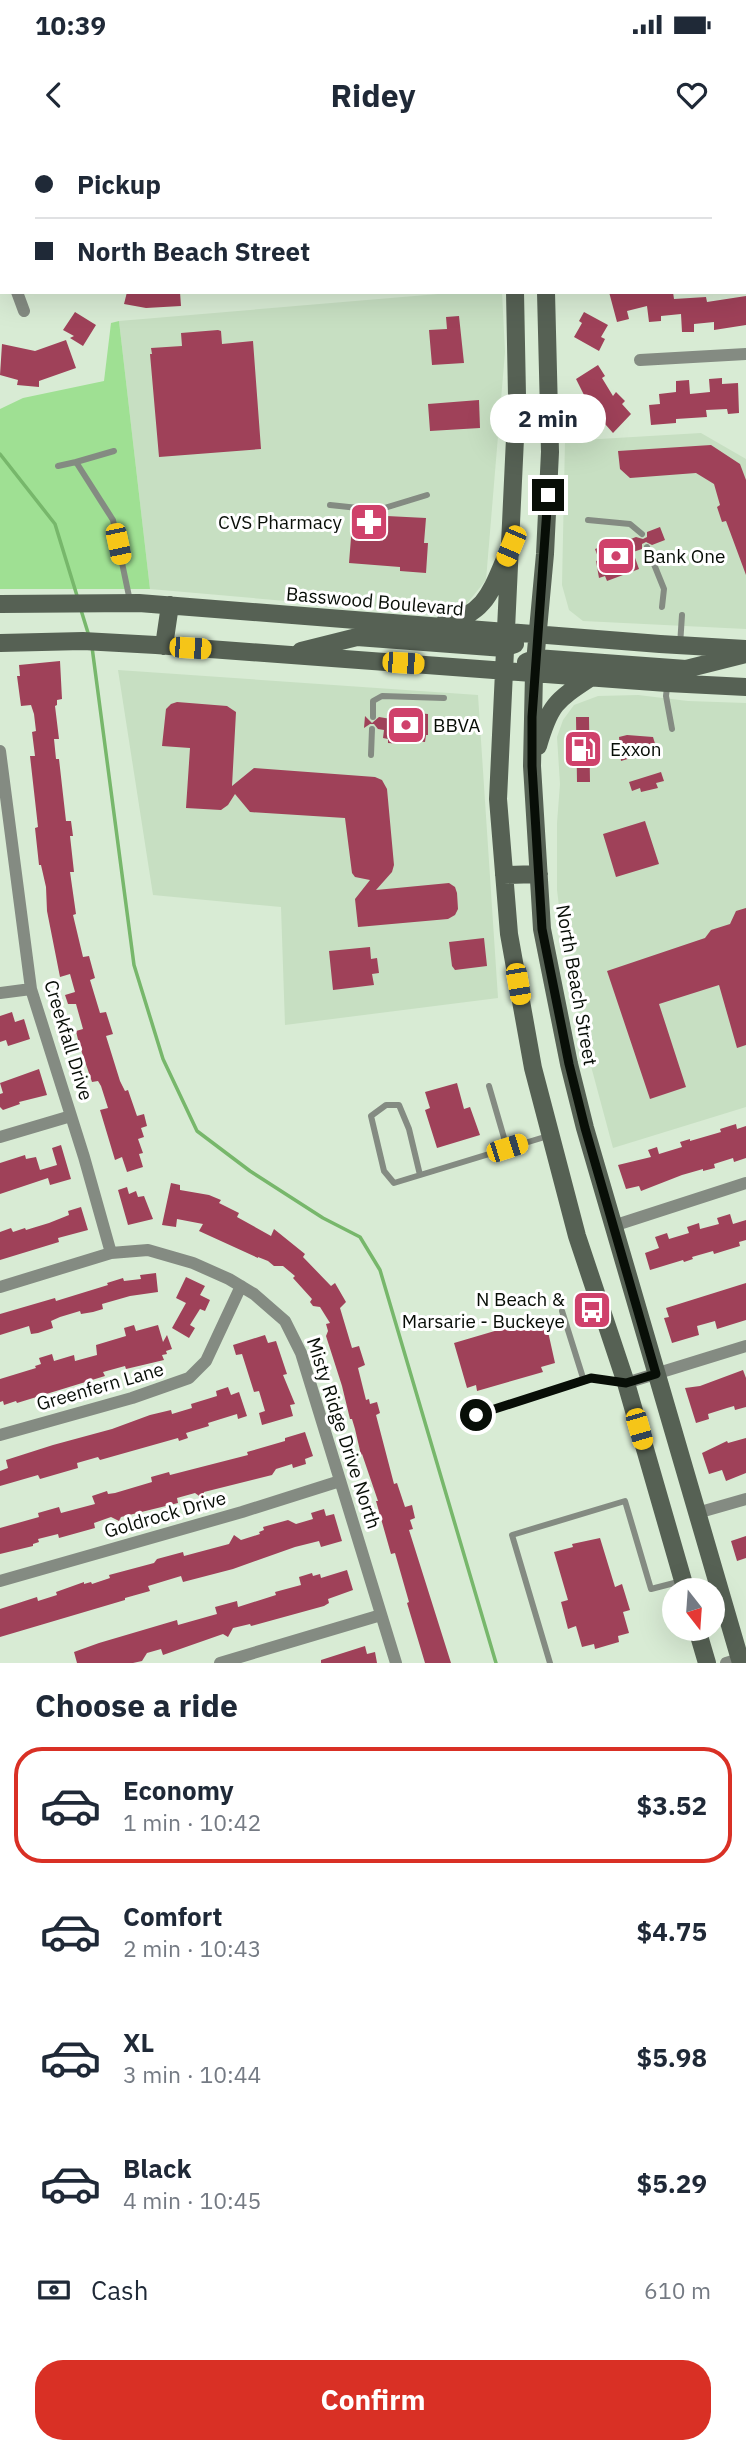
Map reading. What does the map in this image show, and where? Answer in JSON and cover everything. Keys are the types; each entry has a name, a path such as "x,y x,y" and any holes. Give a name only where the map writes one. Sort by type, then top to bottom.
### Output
{"main road":[{"path":"515,294 517,396 498,799 509,934 533,1068 577,1236 626,1383 683,1578"},
{"path":"516,315 547,301"},
{"name":"North Beach Street","path":"547,301 550,452 535,665 532,766 542,929 569,1064 612,1226 738,1660"},
{"path":"428,626 458,620 474,613 492,591 511,546"},
{"name":"Basswood Boulevard","path":"0,604 170,605 428,626 505,640 537,635 746,649"},
{"path":"164,646 170,605"},
{"path":"285,655 357,637 505,640"},
{"path":"0,643 114,643 503,671 535,665 686,669 746,654"},
{"path":"535,665 590,678 746,687"},
{"path":"532,766 547,715 566,694 590,678"},
{"path":"504,875 539,874"},
{"path":"701,1642 707,1663"}],"street":[{"path":"19,294 24,311"},
{"path":"640,360 746,354"},
{"name":"Creekfall Drive","path":"0,751 31,989 111,1254"},
{"path":"0,993 31,989"},
{"path":"0,1138 71,1116"},
{"path":"612,1226 746,1183"},
{"name":"Misty Ridge Drive North","path":"0,1287 111,1254 148,1250 176,1257 241,1286 285,1321 293,1335 396,1663"},
{"name":"Greenfern Lane","path":"0,1435 132,1398 189,1378 206,1361 241,1286"},
{"path":"626,1383 746,1346"},
{"name":"Goldrock Drive","path":"0,1581 340,1481"},
{"path":"697,1513 746,1499"},
{"path":"220,1663 381,1615"}],"lane":[{"path":"58,466 114,451"},
{"path":"76,462 114,520 123,603"},
{"path":"367,509 381,509 427,495"},
{"path":"330,505 358,508"},
{"path":"588,520 630,524 642,534"},
{"path":"647,547 664,589 662,607"},
{"path":"680,645 682,615"},
{"path":"667,683 666,696 672,729"},
{"path":"373,717 373,701 382,696 444,698"},
{"path":"371,755 372,729"},
{"path":"489,1086 507,1148"},
{"path":"420,1175 405,1116 399,1105 386,1105 372,1116 384,1171 394,1183 420,1175 507,1148 550,1135"},
{"path":"562,1311 583,1381"},
{"path":"476,1415 591,1378 626,1383"},
{"path":"550,1663 512,1535 625,1501 651,1589 662,1588"}],"shaded area":[{"path":"438,294 502,294 505,352 486,580 461,611 309,603 150,589 119,321"},
{"path":"701,433 746,459 746,629 583,621 569,610 562,585 565,441"},
{"path":"118,670 478,695 498,998 285,1025 281,907 153,895"},
{"path":"638,695 688,701 746,703 746,1107 613,1148 566,963 557,890 560,784 557,737 563,720 574,705 598,696"}],"green space":[{"path":"119,321 150,589 0,589 0,409 23,398 104,381 111,323"}],"building":[{"path":"126,294 180,294 181,306 146,308 124,304"},
{"path":"610,294 673,294 674,299 706,297 707,302 746,296 746,325 714,330 714,322 694,324 694,332 682,332 681,314 661,316 661,321 649,322 647,306 627,311 629,319 617,322"},
{"path":"75,312 96,325 83,346 70,338 74,336 63,330"},
{"path":"584,312 608,325 601,337 605,339 599,351 574,337 582,323 579,321"},
{"path":"459,316 464,363 432,365 429,330 447,329 446,317"},
{"path":"221,331 222,344 253,341 261,449 159,457 151,348 182,346 181,333"},
{"path":"66,340 76,368 39,381 39,387 17,385 18,380 0,375 2,344 35,351"},
{"path":"598,365 613,396 616,392 625,401 622,404 631,414 613,433 590,407 576,379"},
{"path":"722,378 722,384 738,383 739,413 728,414 727,409 706,410 707,417 676,419 676,423 651,425 649,405 660,404 659,394 676,392 676,381 689,380 690,394 710,392 709,379"},
{"path":"479,400 480,428 430,431 428,404"},
{"path":"711,445 740,464 746,480 746,575 726,521 722,522 714,484 696,473 630,478 620,469 618,451"},
{"name":"CVS Pharmacy","path":"362,512 367,515 426,518 426,573 400,571 400,567 349,563 353,513"},
{"name":"Bank One","path":"660,527 665,540 652,545 646,542 642,544 642,549 633,552 639,569 607,581 605,576 599,578 596,561 599,560 595,549 627,537 628,540 636,537 643,539 647,537 647,532"},
{"path":"60,661 62,699 57,700 55,706 59,739 54,739 66,821 71,821 73,836 70,836 74,872 70,872 76,914 73,915 83,957 89,956 95,978 90,980 100,1013 106,1012 113,1034 106,1036 120,1081 125,1091 128,1090 137,1116 144,1114 147,1126 141,1128 144,1137 138,1139 143,1153 139,1154 143,1167 127,1172 122,1157 115,1160 100,1110 108,1108 98,1081 92,1082 79,1044 76,1031 83,1029 76,1004 68,1004 65,995 75,992 70,974 60,977 47,911 46,887 39,865 35,828 38,827 30,756 35,756 32,732 36,731 31,705 21,706 17,676 20,676 19,665"},
{"path":"177,702 227,706 236,712 232,786 254,768 375,777 382,780 387,789 394,865 392,872 376,890 449,883 455,887 457,893 458,909 455,915 448,919 358,927 355,899 370,880 355,877 352,873 345,818 250,812 235,794 221,810 186,808 190,748 162,746 166,709"},
{"name":"BBVA","path":"392,708 428,714 428,735 425,742 403,740 402,744 388,743 388,739 383,738 384,730 378,729 374,724 364,728 365,716 372,723 379,717 391,719"},
{"name":"Exxon","path":"576,717 589,717 590,782 577,782"},
{"path":"619,737 653,737 657,750 621,761"},
{"path":"661,772 664,781 656,783 658,788 632,791 629,782"},
{"path":"645,821 659,864 616,877 603,834"},
{"path":"746,908 746,1045 737,1048 719,985 659,1004 686,1087 650,1099 607,971 705,938 711,930 730,924 736,911"},
{"path":"484,938 487,966 455,970 449,942"},
{"path":"370,947 371,959 377,958 379,973 372,974 374,985 333,990 329,951"},
{"path":"12,1012 15,1022 24,1019 30,1039 8,1046 6,1040 0,1042 0,1016"},
{"path":"39,1069 47,1095 19,1102 20,1104 3,1110 0,1107 0,1094 3,1093 0,1083"},
{"path":"457,1083 464,1109 470,1107 480,1135 437,1148 425,1110 430,1108 425,1092"},
{"path":"736,1124 737,1129 746,1126 746,1158 734,1162 733,1158 714,1164 715,1168 682,1175 641,1191 639,1186 626,1189 618,1165 651,1157 648,1150 657,1147 659,1154 682,1147 680,1142 721,1132 720,1129"},
{"path":"61,1145 71,1179 50,1185 48,1178 0,1194 0,1163 25,1155 26,1159 36,1157 40,1170 57,1165 52,1148"},
{"path":"171,1183 180,1185 180,1190 221,1200 219,1203 239,1213 237,1217 271,1236 274,1229 305,1254 303,1257 331,1286 335,1283 346,1302 340,1308 352,1348 359,1346 365,1365 358,1368 366,1400 369,1399 370,1404 377,1402 380,1413 376,1415 394,1484 397,1483 405,1507 412,1505 415,1518 410,1520 413,1529 409,1530 451,1663 425,1663 395,1553 391,1554 378,1501 361,1455 326,1336 326,1324 330,1323 320,1307 313,1306 310,1302 312,1299 293,1278 295,1276 283,1266 274,1266 199,1231 203,1224 177,1219 176,1227 162,1225"},
{"path":"127,1187 129,1194 136,1191 138,1197 144,1196 153,1219 128,1225 118,1190"},
{"path":"81,1207 88,1230 58,1238 59,1242 0,1260 0,1232 11,1228 13,1232 25,1228 26,1230 49,1223 69,1215 68,1211"},
{"path":"730,1214 733,1224 746,1220 746,1240 739,1242 740,1246 714,1254 713,1251 684,1262 683,1260 650,1270 645,1253 659,1248 655,1237 667,1233 669,1239 689,1233 687,1227 699,1223 700,1229 719,1224 717,1218"},
{"path":"156,1273 158,1292 102,1304 103,1309 93,1312 81,1314 80,1311 60,1317 51,1321 53,1328 38,1333 31,1334 29,1326 0,1335 0,1314 55,1298 56,1301 123,1278 124,1281 141,1279 140,1275"},
{"path":"186,1277 205,1286 200,1295 210,1300 205,1311 200,1309 190,1325 195,1328 189,1338 172,1328 186,1303 176,1298"},
{"path":"746,1283 746,1320 717,1329 715,1321 697,1326 699,1335 672,1343 664,1318 669,1317 666,1308"},
{"path":"542,1317 555,1363 541,1367 543,1372 477,1391 476,1385 467,1388 454,1343"},
{"path":"134,1325 136,1331 158,1325 163,1342 167,1335 172,1349 162,1355 164,1360 103,1372 105,1376 17,1403 16,1401 4,1405 3,1401 0,1402 0,1379 36,1368 35,1366 41,1364 39,1358 52,1354 54,1361 74,1355 75,1361 97,1355 96,1345 126,1336 124,1328"},
{"path":"265,1335 268,1343 276,1341 287,1374 283,1375 295,1404 290,1405 293,1416 262,1425 259,1413 265,1411 259,1391 254,1392 242,1354 236,1355 233,1345"},
{"path":"743,1370 746,1378 746,1407 735,1410 734,1406 708,1414 709,1419 696,1423 685,1388 700,1386"},
{"path":"228,1387 231,1395 239,1392 247,1416 238,1419 237,1414 208,1423 209,1426 186,1433 188,1438 179,1441 178,1438 100,1460 98,1457 77,1463 78,1468 40,1479 38,1475 0,1486 0,1471 8,1468 6,1460 150,1415 171,1410 172,1414 192,1408 191,1404 217,1396 216,1391"},
{"path":"305,1432 313,1456 305,1459 306,1464 293,1468 292,1464 276,1469 272,1475 204,1492 202,1498 195,1493 177,1498 178,1503 121,1517 119,1521 111,1517 94,1523 95,1528 59,1538 58,1534 38,1539 39,1542 33,1546 0,1554 0,1528 39,1517 38,1513 59,1507 61,1513 95,1504 92,1496 107,1491 108,1494 115,1493 152,1482 151,1477 169,1472 170,1475 248,1455 247,1452"},
{"path":"746,1438 746,1473 726,1481 722,1470 709,1474 702,1453 727,1441 728,1443"},
{"path":"324,1509 326,1516 334,1514 342,1541 321,1547 319,1541 295,1547 233,1569 183,1582 181,1576 148,1586 150,1591 125,1600 0,1637 0,1609 37,1597 38,1601 57,1595 56,1592 84,1582 92,1584 110,1578 109,1575 154,1563 157,1559 183,1552 184,1556 229,1544 234,1535 241,1540 260,1534 259,1532 264,1530 263,1527 288,1520 296,1524 313,1519 311,1513"},
{"path":"746,1536 746,1558 737,1561 731,1541"},
{"path":"600,1538 615,1587 622,1584 630,1610 623,1612 629,1633 618,1636 619,1642 595,1649 594,1644 582,1647 576,1626 568,1629 561,1602 568,1600 554,1552 573,1547 572,1544"},
{"path":"347,1570 353,1590 328,1599 329,1603 324,1606 251,1626 233,1628 228,1637 223,1634 163,1655 161,1649 147,1653 142,1661 77,1663 74,1652 99,1643 177,1620 178,1625 217,1614 215,1607 237,1601 238,1607 276,1595 275,1592 301,1585 299,1577 312,1573 313,1576 320,1574 321,1578"},
{"path":"365,1646 367,1654 375,1652 377,1663 321,1663 321,1660"}],"waterway":[{"path":"0,454 55,524 78,599"},
{"path":"81,610 89,636"},
{"path":"92,647 134,965 163,1059 197,1131 250,1171 323,1218 360,1237 380,1270 496,1663"}],"place":[{"name":"CVS Pharmacy","path":"369,522"},
{"name":"Bank One","path":"616,556"},
{"name":"BBVA","path":"406,725"},
{"name":"Exxon","path":"583,749"},
{"name":"N Beach & Marsarie - Buckeye","path":"592,1310"}],"route":[{"path":"476,1415 591,1378 626,1383 656,1374 585,1128 569,1064 542,929 532,766 532,717 548,495"}]}
